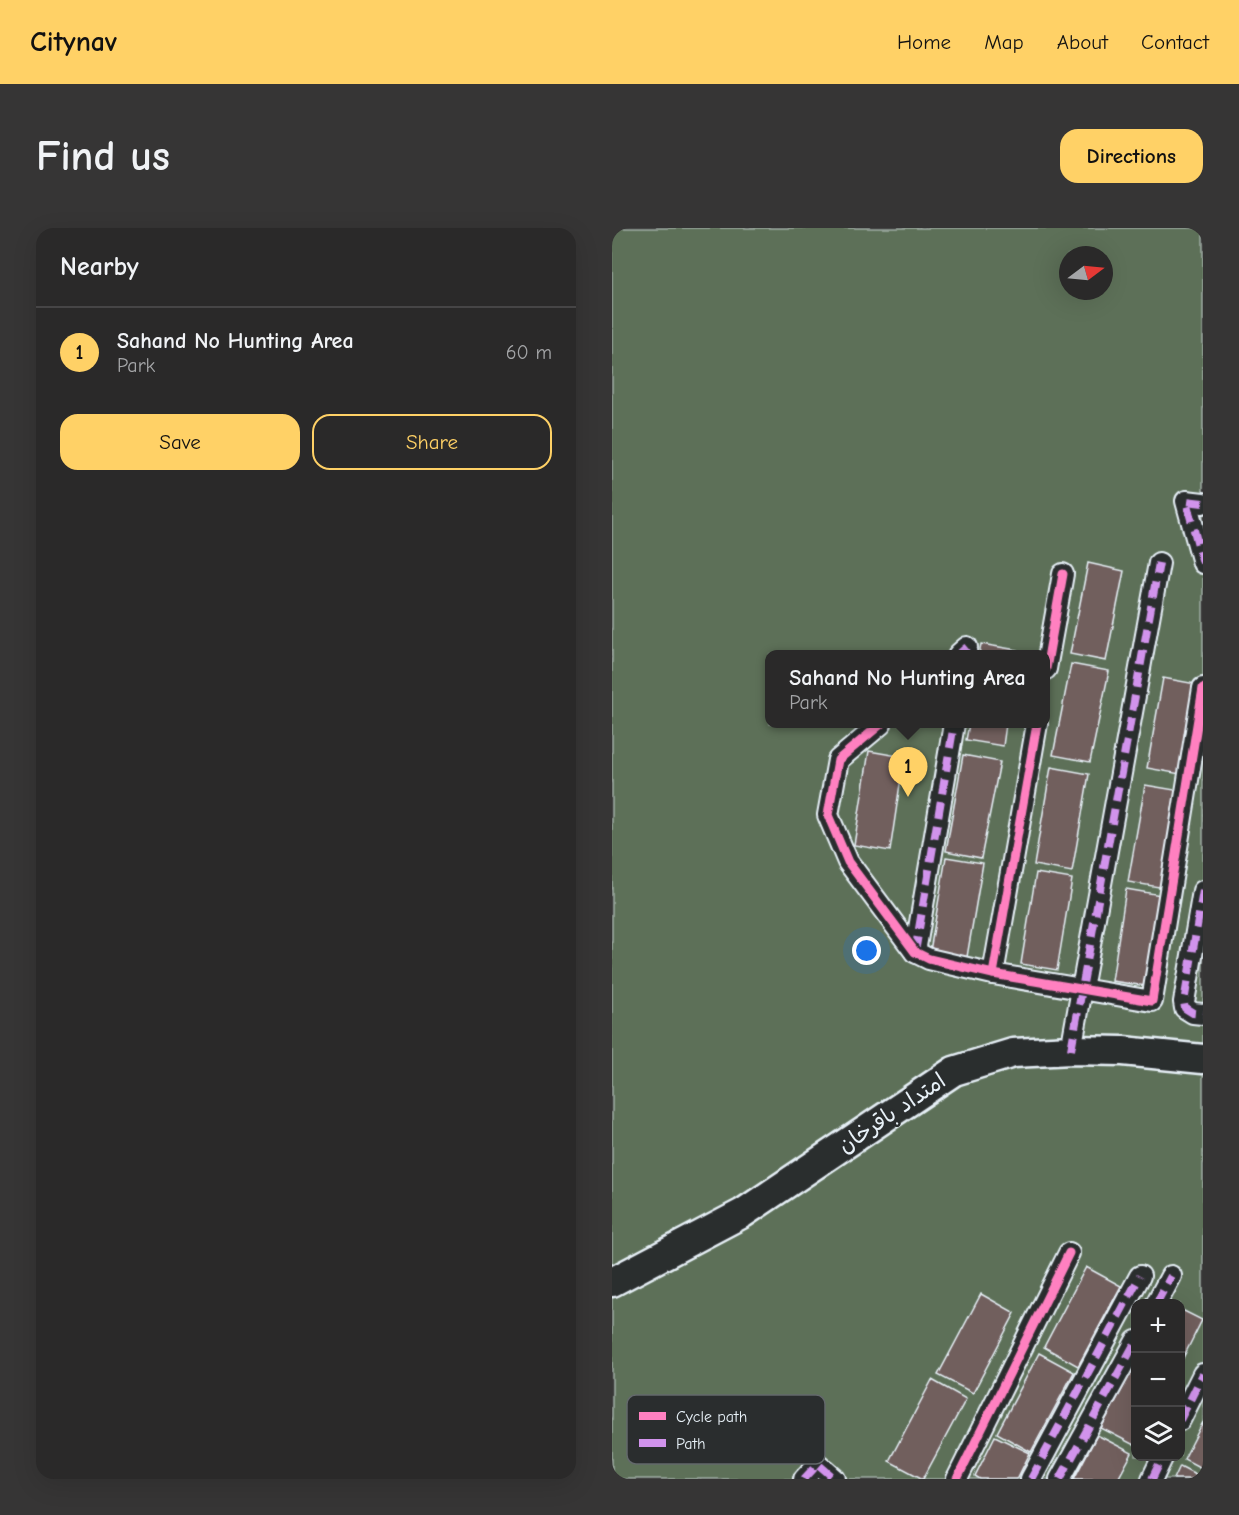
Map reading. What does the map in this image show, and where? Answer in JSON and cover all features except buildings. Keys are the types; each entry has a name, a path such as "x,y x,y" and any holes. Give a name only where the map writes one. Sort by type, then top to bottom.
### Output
{"main road":[{"name":"امتداد باقرخان","path":"612,1282 743,1213 954,1071 1013,1053 1071,1050 1123,1051 1203,1059"}],"street":[{"path":"1203,503 1186,501 1203,562"},
{"path":"1071,1050 1159,562"},
{"path":"1049,650 1062,574"},
{"path":"875,728 838,760 828,816 848,862 915,952 929,959 993,974 1152,1001 1203,688"},
{"path":"915,952 953,728"},
{"path":"993,974 1035,728"},
{"path":"1203,891 1184,1002 1185,1008 1193,1013 1203,1014"},
{"path":"957,1479 1069,1253"},
{"path":"1031,1479 1140,1276"},
{"path":"1159,1299 1171,1276"},
{"path":"1060,1479 1131,1350"},
{"path":"1185,1410 1203,1374"},
{"path":"1152,1479 1161,1461"},
{"path":"804,1479 818,1464 836,1479"}],"green space":[{"path":"612,228 1203,228 1203,1479 612,1479"}],"marked path":[{"path":"1203,503 1186,501 1203,563"},
{"path":"1071,1050 1159,563"},
{"path":"964,650 967,647"},
{"path":"915,952 953,728"},
{"path":"1203,891 1184,1002 1185,1008 1193,1013 1203,1014"},
{"path":"1031,1479 1140,1276"},
{"path":"1159,1299 1171,1276"},
{"path":"1060,1479 1131,1350"},
{"path":"1185,1410 1203,1374"},
{"path":"1152,1479 1161,1461"},
{"path":"804,1479 818,1464 835,1479"}],"cycle path":[{"path":"1049,650 1063,574"},
{"path":"876,728 838,760 828,815 848,862 915,952 929,959 993,974 1152,1001 1203,688"},
{"path":"993,974 1036,728"},
{"path":"957,1479 1069,1253"}],"place":[{"name":"Sahand No Hunting Area","path":"908,797"}]}
